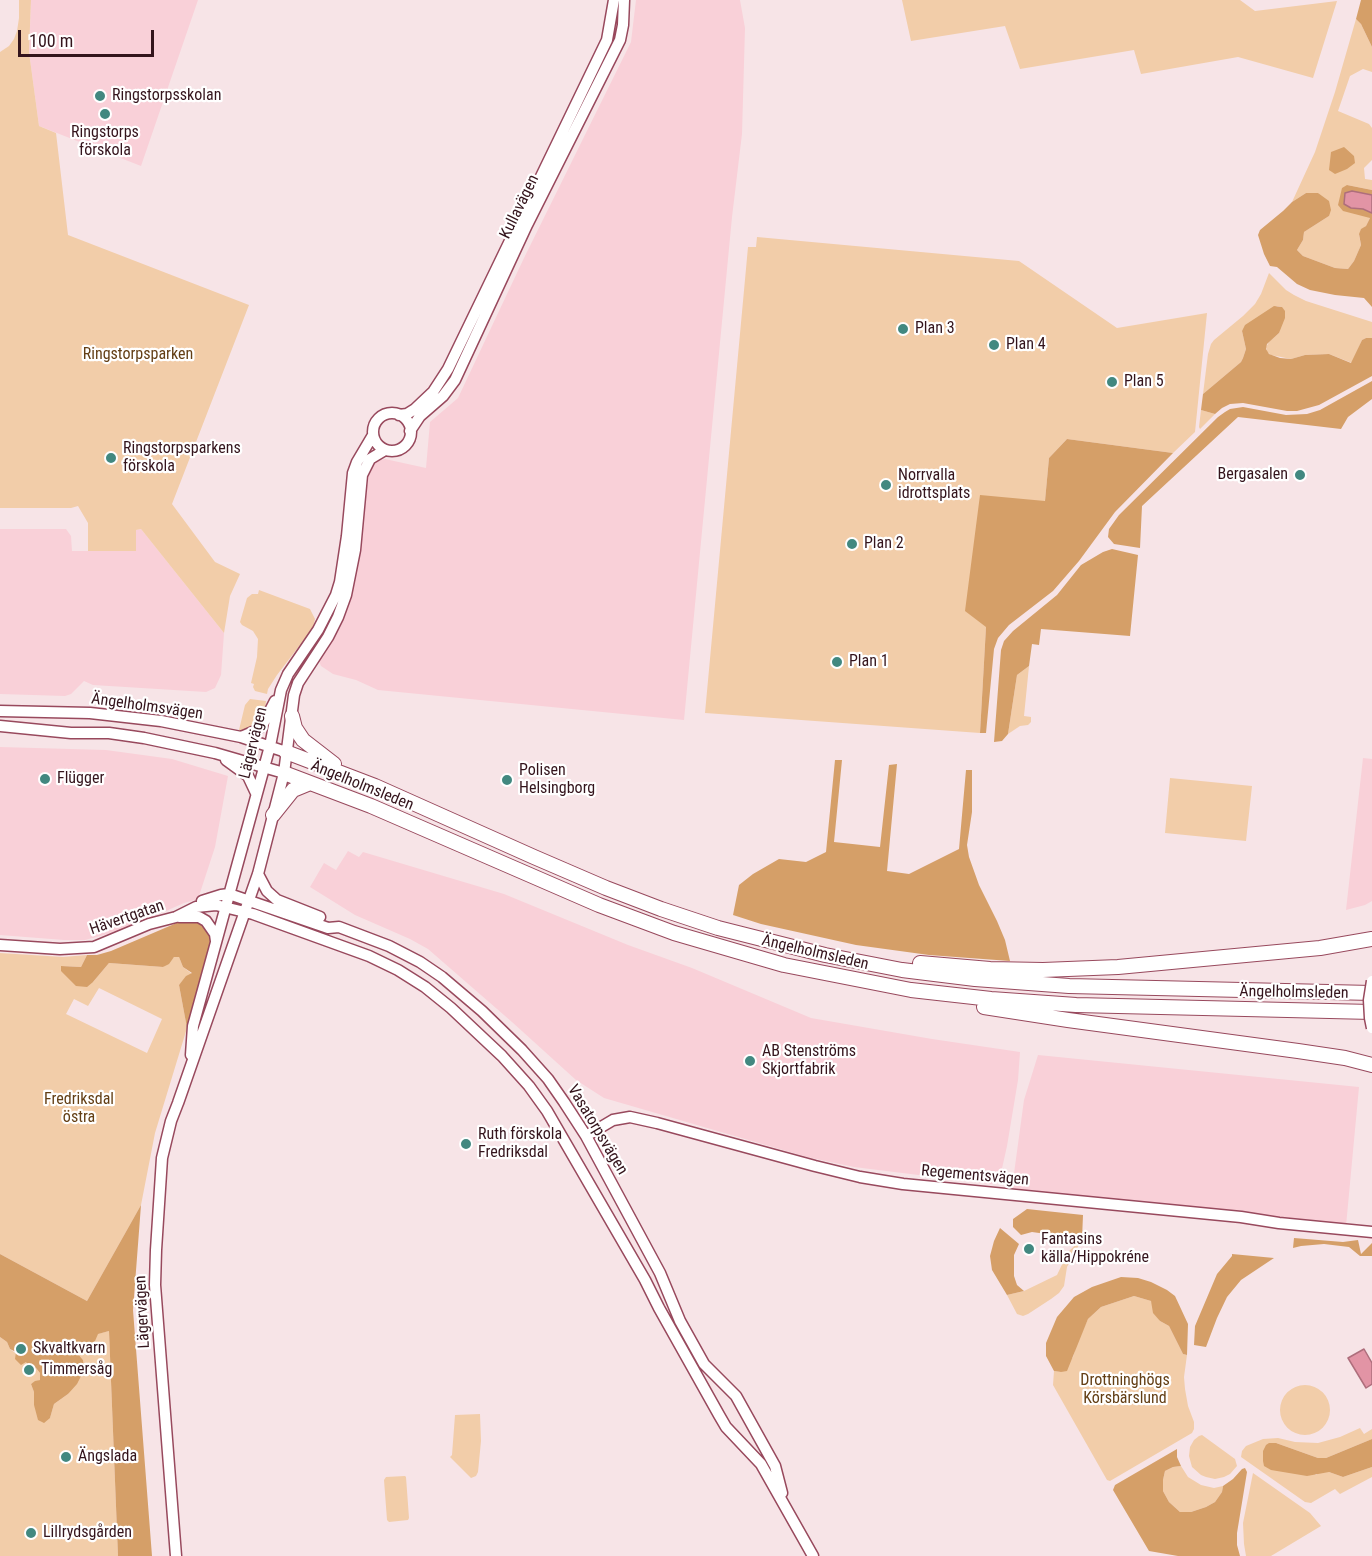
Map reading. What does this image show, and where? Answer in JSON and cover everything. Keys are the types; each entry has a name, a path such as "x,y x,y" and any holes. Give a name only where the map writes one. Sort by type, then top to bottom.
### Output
{"highway":[{"path":"292,716 299,735 308,745 352,777"},
{"name":"Ängelholmsleden","path":"286,752 375,786 596,884 661,909 718,928 825,955 902,970 975,979 1069,986 1372,993"},
{"name":"Ängelholmsleden","path":"284,773 432,832 599,905 674,933 784,965 911,990 992,999 1076,1005 1372,1012"},
{"path":"273,815 293,790 310,783"},
{"path":"661,909 857,954 990,969 1043,970 1118,967 1320,948 1372,939"},
{"path":"871,983 943,1000 1068,1020 1345,1058 1372,1065"}],"street":[{"name":"Kullavägen","path":"417,412 441,381 452,360 608,40 614,0"},
{"name":"Kullavägen","path":"417,412 449,389 455,380 527,225 612,58 620,40 624,0"},
{"path":"399,415 407,422 410,438 406,444 395,451 385,450 377,444 373,435 374,427 379,419 387,414 417,412"},
{"path":"410,431 417,412"},
{"name":"Lägervägen","path":"189,1070 193,1026 270,746 281,690 288,674 318,630 336,595 345,548 353,473 373,435"},
{"name":"Lägervägen","path":"176,1556 155,1285 162,1158 171,1121 258,874 284,773 294,695 298,683 328,637 346,595 355,550 362,475 370,459 385,450"},
{"path":"240,737 262,726 281,690"},
{"name":"Ängelholmsvägen","path":"0,711 58,712 171,722 240,737 286,752"},
{"name":"Ängelholmsvägen","path":"0,726 71,733 110,733 144,738 215,753 284,773"},
{"path":"215,753 242,770 252,781 256,794"},
{"path":"258,874 267,891 277,900 335,923 339,927"},
{"path":"149,924 188,905 229,894"},
{"name":"Vasatorpsvägen","path":"229,894 250,897 328,928 339,927 409,956 454,987 504,1032 535,1064 586,1136 660,1273 680,1321 704,1364 736,1396 745,1411 775,1466 786,1508"},
{"name":"Hävertgatan","path":"0,945 60,949 94,946 149,924 176,917 196,907 216,905 245,912"},
{"name":"Vasatorpsvägen","path":"245,912 369,956 398,970 439,998 508,1063 547,1111 645,1280 726,1427 761,1464 813,1556"},
{"path":"176,917 199,917 206,921 215,934 216,943"},
{"path":"1372,981 1369,1000 1372,1028"},
{"name":"Regementsvägen","path":"586,1136 613,1120 630,1117 826,1169 903,1184 1372,1232"}],"shaded area":[{"name":"Ringstorpsskolan","path":"31,0 198,0 141,166 39,126 29,52"},
{"path":"636,0 740,0 745,28 742,134 684,720 378,690 356,680 333,674 321,666 319,661 341,624 349,603 370,467 377,461 385,459 426,468 430,422 458,398 524,258 631,42"},
{"path":"1361,0 1372,0 1372,47 1361,24 1356,19"},
{"path":"1344,147 1354,156 1355,163 1335,174 1329,170 1331,152"},
{"path":"1347,185 1372,190 1372,307 1364,298 1310,290 1297,284 1277,267 1270,266 1258,235 1260,230 1292,202 1306,193 1318,193 1329,201 1331,210 1329,216 1304,232 1303,240 1297,250 1303,256 1335,268 1348,269 1361,245 1359,234 1361,229 1366,226 1370,218 1343,211 1338,205 1342,188"},
{"path":"1352,191 1372,195 1372,213 1344,204 1345,193"},
{"path":"1274,306 1282,307 1285,311 1285,318 1279,333 1267,344 1266,349 1269,354 1291,359 1305,355 1329,354 1351,363 1362,340 1372,338 1372,376 1319,405 1297,411 1243,403 1230,404 1215,414 1201,410 1203,394 1241,362 1246,349 1242,331 1245,325"},
{"path":"1372,381 1372,399 1348,417 1341,429 1238,417 1142,506 1140,548 1114,544 1108,537 1109,529 1119,515 1218,417 1230,409 1243,407 1286,415 1307,414 1320,410"},
{"path":"1067,439 1173,453 1115,512 1079,561 1053,591 1009,625 998,638 994,649 986,733 980,733 986,627 965,611 980,495 1045,501 1049,458"},
{"path":"0,529 66,529 71,536 72,551 136,551 136,530 141,529 224,633 221,675 215,688 206,692 93,685 84,681 71,694 65,696 0,694"},
{"path":"1112,549 1138,555 1130,636 1041,629 1039,645 1032,644 1029,666 1017,675 1008,734 1002,741 994,742 1001,650 1004,641 1057,595 1081,565"},
{"path":"0,747 106,750 172,759 228,776 215,847 198,899 123,930 85,940 0,935"},
{"path":"1363,758 1372,759 1372,901 1346,910"},
{"path":"835,760 842,760 834,842 880,847 889,765 897,764 887,871 909,874 959,849 966,770 972,770 972,812 967,845 969,857 979,885 1005,940 1010,961 929,955 856,945 761,924 733,915 739,885 753,874 779,859 806,862 826,852"},
{"path":"348,851 359,857 363,852 504,894 811,1018 1020,1052 1018,1080 999,1182 991,1184 854,1167 807,1157 604,1098 576,1080 428,949 355,915 310,887 324,863 336,870"},
{"path":"199,921 206,927 210,945 187,1028 179,985 186,976 192,973 183,967 179,957 174,957 169,964 163,967 109,963 87,987 76,986 61,971 61,966 81,967 87,955 111,951 179,922"},
{"path":"1038,1055 1359,1087 1346,1226 1012,1188 1024,1100"},
{"path":"141,1205 133,1310 152,1556 118,1556 109,1331 98,1334 95,1341 78,1354 83,1360 84,1370 77,1384 54,1404 50,1418 44,1423 38,1420 31,1384 40,1380 40,1373 36,1368 32,1371 26,1362 21,1365 15,1359 16,1352 10,1349 7,1342 0,1337 0,1254 87,1301"},
{"path":"1027,1209 1083,1215 1082,1239 1032,1232 1021,1235 1013,1227 1013,1219"},
{"path":"1000,1228 1019,1244 1014,1255 1014,1276 1017,1285 1024,1291 1007,1295 992,1270 990,1256"},
{"path":"1294,1238 1343,1242 1358,1240 1361,1254 1372,1243 1372,1256 1360,1256 1349,1247 1324,1244 1293,1248"},
{"path":"1232,1254 1274,1258 1241,1280 1227,1297 1206,1347 1194,1345 1195,1326 1217,1274"},
{"path":"1121,1277 1138,1278 1151,1282 1175,1296 1188,1324 1187,1355 1183,1354 1169,1326 1153,1313 1151,1301 1134,1296 1101,1307 1088,1319 1067,1371 1054,1371 1046,1356 1046,1343 1057,1317 1074,1297 1092,1287"},
{"path":"1364,1349 1372,1363 1372,1384 1366,1388 1348,1358"},
{"path":"1372,1439 1372,1467 1343,1477 1329,1472 1307,1476 1271,1470 1264,1466 1263,1451 1269,1443 1276,1443 1318,1458 1326,1458"},
{"path":"1177,1449 1177,1457 1181,1466 1165,1471 1163,1491 1169,1502 1180,1512 1191,1512 1215,1502 1223,1486 1245,1468 1247,1472 1237,1533 1240,1556 1178,1556 1149,1551 1113,1490 1115,1485"}],"green space":[{"name":"Ringstorpsparken","path":"19,0 31,0 29,52 39,126 56,133 68,235 249,305 172,504 215,562 240,574 230,596 224,633 141,529 136,530 136,551 88,551 88,523 78,506 71,508 0,508 0,52 9,46 17,31"},
{"path":"902,0 1240,0 1255,11 1337,1 1313,78 1238,57 1141,74 1134,50 1020,69 1005,26 911,41"},
{"path":"1356,19 1361,24 1372,47 1372,72 1363,69 1350,76 1338,111 1369,124 1372,128 1372,160 1364,168 1365,179 1372,180 1372,190 1347,185 1370,218 1361,230 1359,235 1361,245 1348,269 1335,268 1303,256 1297,250 1303,240 1304,232 1329,216 1318,193 1306,193 1292,202 1315,152"},
{"name":"Norrvalla idrottsplats","path":"757,237 1019,261 1117,328 1207,313 1195,432 1173,453 1067,439 1049,458 1045,501 986,627 980,733 705,713 748,247 756,247"},
{"path":"1269,273 1286,290 1306,301 1372,322 1372,338 1362,340 1352,363 1329,354 1305,355 1291,359 1271,355 1267,352 1266,347 1279,333 1282,307 1277,306 1242,331 1246,349 1241,362 1203,394 1211,344 1255,304"},
{"path":"1201,410 1215,414 1200,429 1199,427"},
{"path":"259,590 310,609 315,619 313,628 277,675 267,694 255,691 254,684 251,683 257,657 258,639 253,631 240,622 247,598 252,594 258,594"},
{"path":"1029,666 1024,716 1031,717 1031,722 1008,734 1017,675"},
{"path":"250,699 266,701 265,710 259,723 245,730 239,730 245,705"},
{"path":"1170,778 1252,786 1246,841 1165,833"},
{"name":"Fredriksdal östra","path":"0,953 63,957 87,955 81,967 61,966 93,982 109,963 163,967 174,957 179,957 183,967 192,974 179,985 187,1028 155,1133 141,1205 87,1301 0,1254","holes":["99,988 162,1019 147,1053 66,1014 74,999 88,1006"]},
{"path":"1082,1239 1067,1267 1064,1286 1059,1293 1028,1314 1023,1316 1017,1314 1007,1295 1024,1291 1057,1275 1068,1252"},
{"name":"Drottninghögs Körsbärslund","path":"1134,1296 1151,1301 1160,1321 1169,1326 1183,1354 1187,1355 1185,1389 1194,1429 1192,1433 1110,1481 1107,1480 1053,1385 1054,1371 1061,1372 1073,1357 1088,1319 1101,1307"},
{"path":"109,1331 118,1556 0,1556 0,1337 7,1342 10,1349 26,1361 33,1371 36,1368 40,1373 40,1380 31,1384 34,1392 34,1405 50,1418 54,1404 68,1394 83,1360 78,1354 83,1348 89,1346 97,1334"},
{"path":"1305,1385 1323,1392 1330,1410 1323,1428 1305,1435 1287,1428 1280,1410 1287,1392"},
{"path":"480,1414 481,1441 478,1472 471,1478 450,1457 455,1415"},
{"path":"1360,1428 1364,1434 1372,1429 1372,1439 1326,1458 1318,1458 1276,1443 1316,1475 1320,1472 1329,1472 1343,1477 1372,1467 1372,1477 1340,1494 1335,1489 1311,1503 1305,1502 1241,1457 1246,1446 1263,1439 1278,1438 1295,1442 1318,1443"},
{"path":"1202,1435 1235,1459 1237,1466 1230,1474 1215,1479 1201,1475 1192,1467 1189,1456 1190,1447 1194,1440"},
{"path":"1181,1466 1188,1477 1201,1485 1214,1488 1223,1486 1215,1502 1191,1512 1180,1512 1169,1502 1163,1491 1165,1471"},
{"path":"1253,1473 1310,1513 1321,1526 1271,1556 1246,1556 1243,1523"},
{"path":"405,1476 409,1518 389,1522 384,1480 386,1477"}],"place":[{"name":"Ringstorpsskolan","path":"100,96"},
{"name":"Ringstorps förskola","path":"105,114"},
{"name":"Plan 3","path":"903,329"},
{"name":"Plan 4","path":"994,345"},
{"name":"Plan 5","path":"1112,382"},
{"name":"Ringstorpsparkens förskola","path":"111,458"},
{"name":"Bergasalen","path":"1300,475"},
{"name":"Norrvalla idrottsplats","path":"886,485"},
{"name":"Plan 2","path":"852,544"},
{"name":"Plan 1","path":"837,662"},
{"name":"Flügger","path":"45,779"},
{"name":"Polisen Helsingborg","path":"507,780"},
{"name":"AB Stenströms Skjortfabrik","path":"750,1061"},
{"name":"Ruth förskola Fredriksdal","path":"466,1144"},
{"name":"Fantasins källa/Hippokréne","path":"1029,1249"},
{"name":"Skvaltkvarn","path":"21,1349"},
{"name":"Timmersåg","path":"29,1370"},
{"name":"Ängslada","path":"66,1457"},
{"name":"Lillrydsgården","path":"31,1533"}]}
